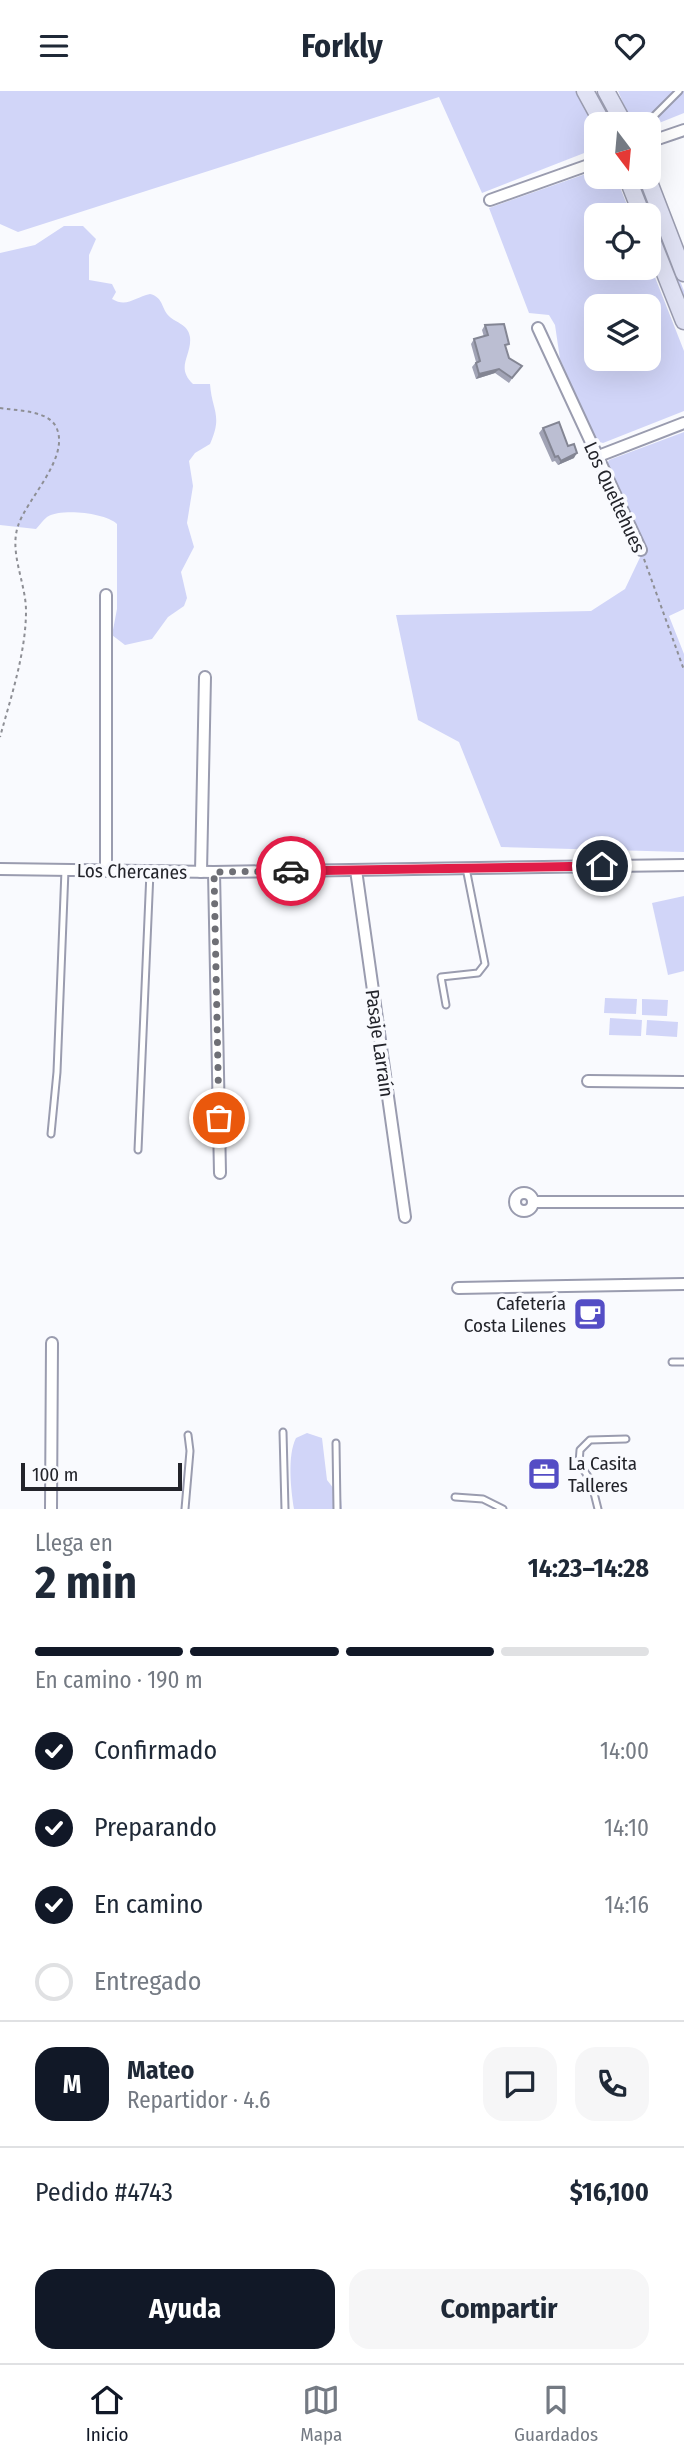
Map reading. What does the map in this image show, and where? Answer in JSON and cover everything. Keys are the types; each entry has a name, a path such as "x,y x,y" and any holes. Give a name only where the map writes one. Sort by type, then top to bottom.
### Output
{"main road":[{"path":"584,91 596,112"},
{"path":"606,91 617,112"},
{"path":"652,189 684,274"},
{"path":"661,263 684,321"}],"street":[{"path":"662,138 684,130"},
{"path":"490,200 584,167"},
{"name":"Los Queltehues","path":"538,328 641,550"},
{"path":"596,457 684,423"},
{"path":"106,595 106,871"},
{"path":"201,872 205,677"},
{"name":"Los Chercanes","path":"0,869 214,872 684,865"},
{"name":"Pasaje Larraín","path":"356,870 405,1217"},
{"path":"214,872 220,1173"},
{"path":"588,1081 684,1082"},
{"path":"533,1202 684,1202"},
{"path":"458,1288 684,1284"},
{"path":"51,1509 52,1343"}],"lane":[{"path":"658,112 679,91"},
{"path":"446,1005 441,977 475,974 484,967 466,868"},
{"path":"51,1134 57,1072 65,870"},
{"path":"138,1150 150,872"},
{"path":"672,1362 684,1362"},
{"path":"283,1432 285,1509"},
{"path":"185,1509 190,1451 188,1435"},
{"path":"598,1509 591,1481 579,1463 580,1450 590,1440 626,1439"},
{"path":"336,1443 337,1509"},
{"path":"455,1497 483,1499 503,1509"}],"path":[{"path":"0,408 44,415 53,422 60,438 45,479 21,517 16,532 15,547 26,599 25,630 0,737"},
{"name":"Los Queltehues","path":"641,550 684,670"}],"shaded area":[{"path":"0,91 576,91 587,112 584,112 584,153 482,193 439,97 18,232 0,224"},
{"path":"618,91 684,91 684,113 662,122 662,112 627,112"},
{"path":"584,175 584,189 621,189 626,203 584,203 584,280 656,280 684,351 684,411 603,443 596,441 560,359 555,325 549,315 529,313 489,208"},
{"path":"638,189 645,189 650,203 643,203"},
{"path":"64,226 83,226 96,239 89,255 89,280 112,284 116,292 112,299 117,301 127,302 154,295 167,314 187,329 190,344 185,372 193,384 210,384 216,413 216,426 210,444 195,453 189,461 193,486 187,523 194,547 181,572 187,598 184,606 168,617 152,639 125,645 112,635 117,609 117,524 103,517 73,512 47,517 36,529 0,525 0,253 35,245"},
{"path":"661,231 684,291 684,306 661,248"},
{"path":"684,432 684,609 669,616 684,654 684,852 501,847 459,742 418,720 396,615 591,611 625,589 644,549 606,466 609,460"},
{"path":"684,896 684,971 668,975 652,903"},
{"path":"605,998 637,999 636,1014 604,1013"},
{"path":"642,999 668,1000 667,1016 642,1015"},
{"path":"610,1018 642,1020 641,1036 609,1035"},
{"path":"647,1020 678,1022 677,1037 646,1035"},
{"path":"307,1433 322,1438 327,1480 341,1498 342,1509 294,1509 291,1454 296,1438"}],"building":[{"path":"504,324 509,358 522,366 512,378 499,369 479,374 476,363 480,361 474,339 488,335 485,325"},
{"path":"559,422 568,446 574,444 577,453 561,461 558,456 555,457 543,428"}],"way so far":[{"path":"219,1118 214,872 291,871"}],"place":[{"name":"Cafetería Costa Lilenes","path":"590,1314"},
{"name":"La Casita Talleres","path":"544,1474"}],"route":[{"path":"291,871 602,866"}]}
